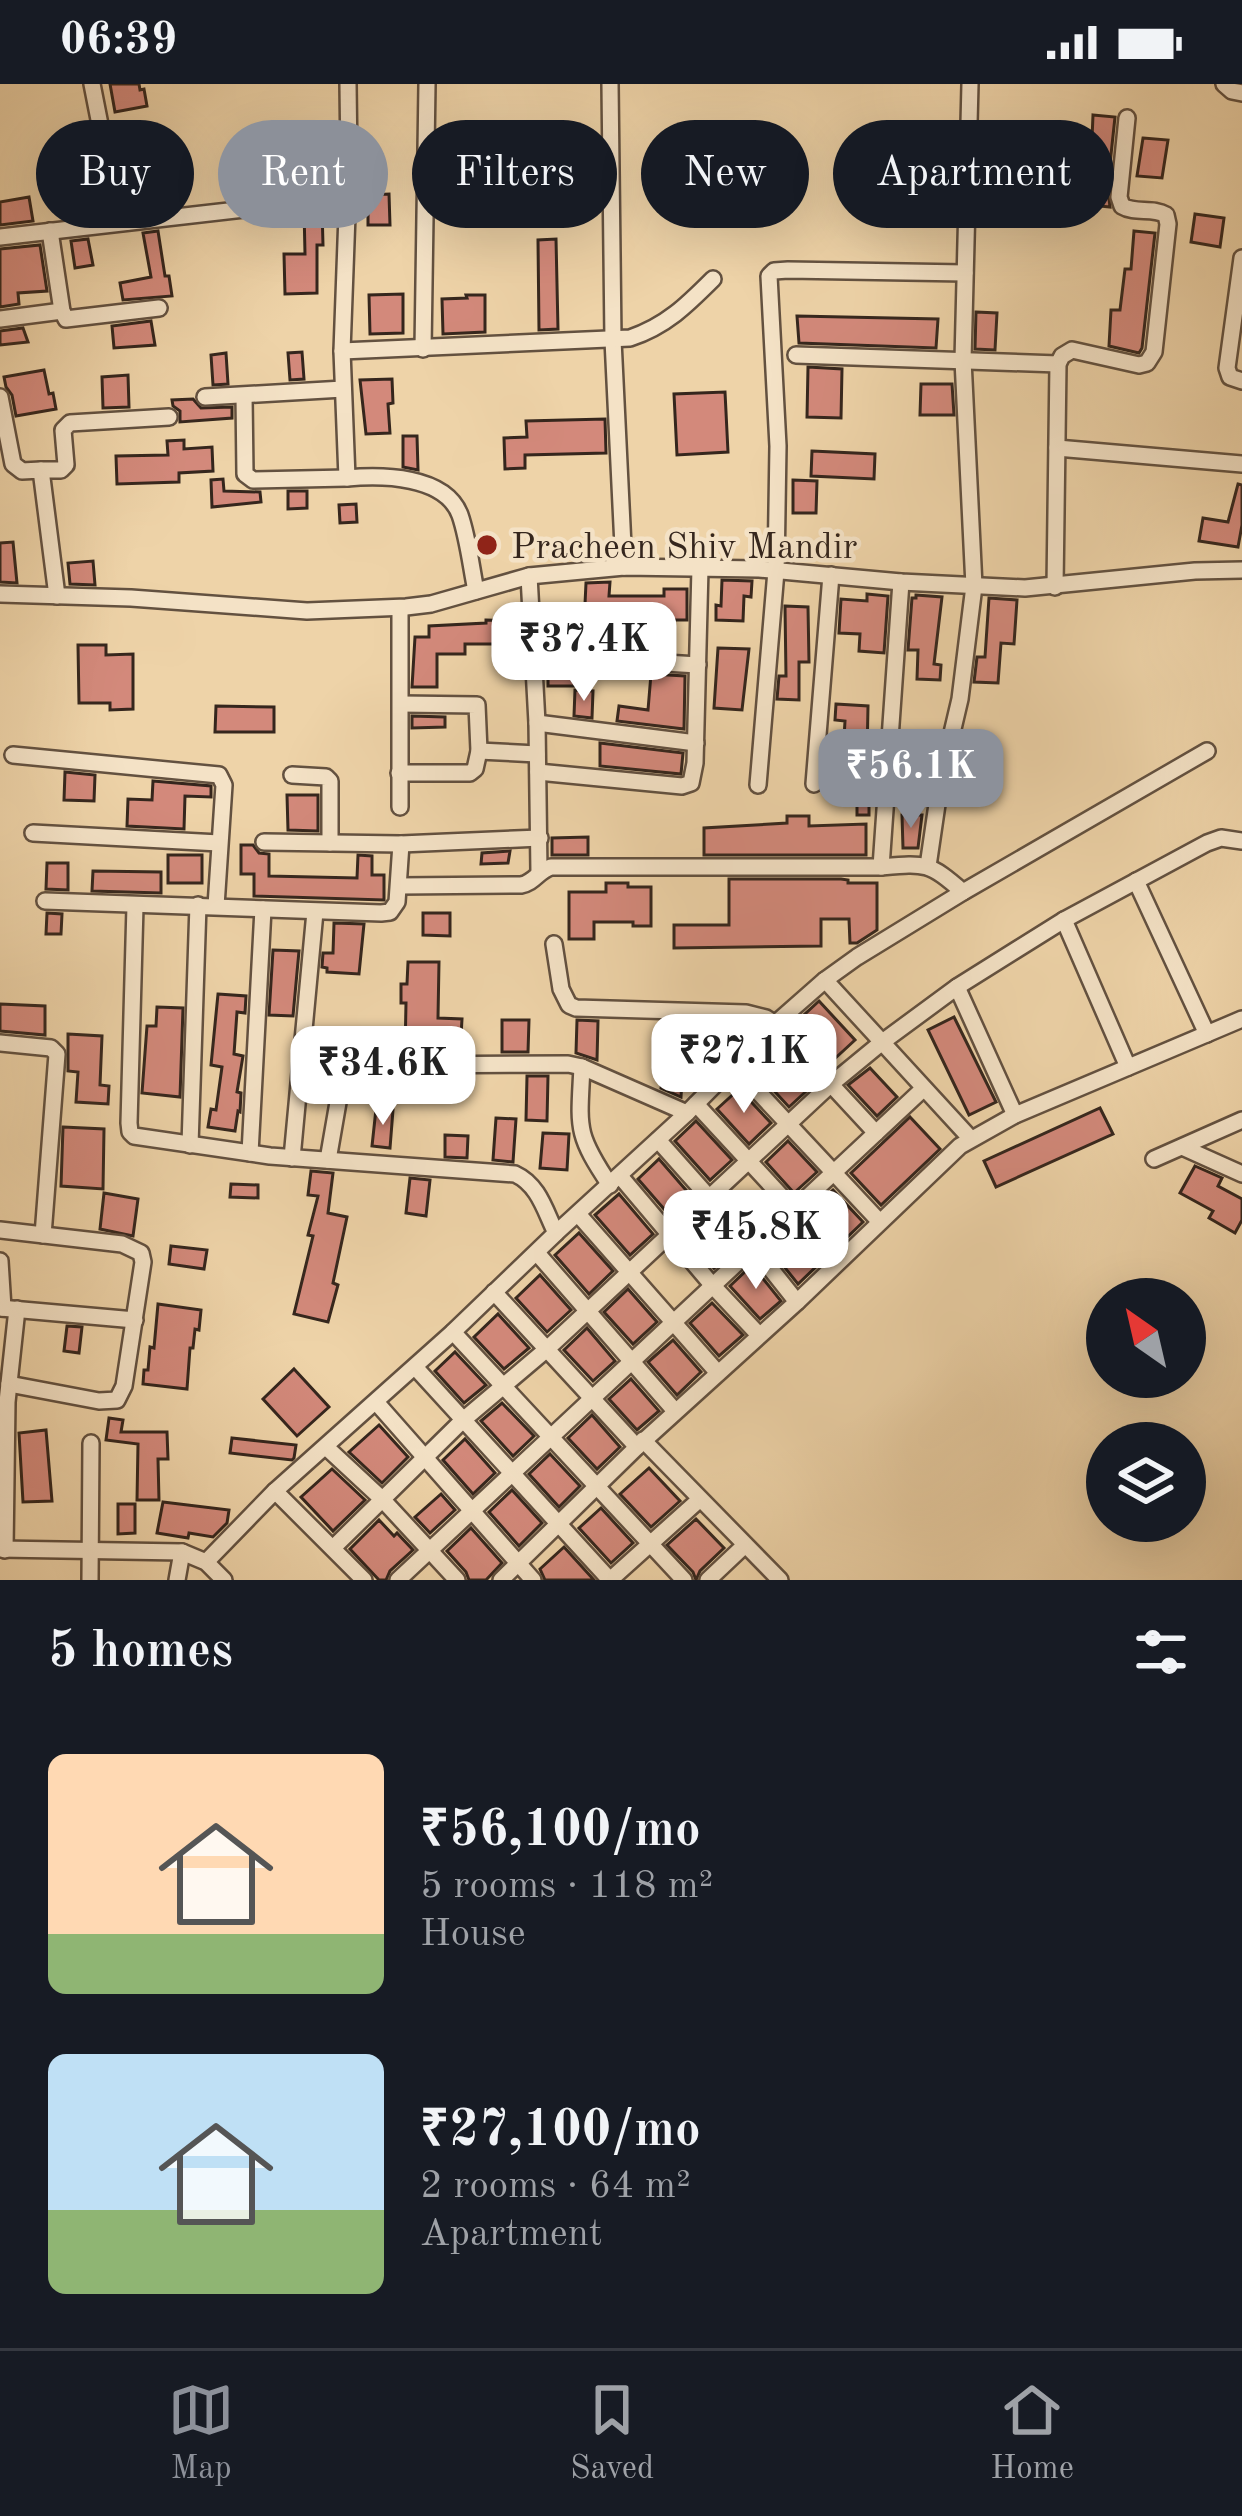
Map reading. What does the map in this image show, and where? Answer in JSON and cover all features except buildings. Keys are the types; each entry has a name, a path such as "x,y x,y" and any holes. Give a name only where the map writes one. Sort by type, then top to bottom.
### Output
{"street":[{"path":"92,84 99,120"},
{"path":"347,478 342,351 348,84"},
{"path":"423,349 427,84"},
{"path":"610,84 613,340 624,567"},
{"path":"928,866 940,784 960,699 974,586 963,361 970,84"},
{"path":"1224,84 1242,93"},
{"path":"1055,586 1058,364 1072,350 1138,364 1148,363 1154,352 1168,224 1161,212 1122,206 1127,118"},
{"path":"0,237 76,228"},
{"path":"50,231 66,319 159,308"},
{"path":"1242,258 1227,368 1230,377 1242,381"},
{"path":"758,785 776,571 778,446 769,276 788,270 965,273"},
{"path":"342,351 613,340 652,331 674,317 712,279"},
{"path":"0,319 62,311"},
{"path":"796,355 1058,364"},
{"path":"205,398 343,389"},
{"path":"244,395 245,474 253,480 398,479 425,485 446,496 460,515 476,591"},
{"path":"0,397 13,464 22,471 62,470 66,465 63,430 70,424 169,417"},
{"path":"1057,448 1242,464"},
{"path":"41,470 57,596"},
{"path":"0,594 307,611 431,604 529,576 624,567 776,571 974,586 1055,586 1242,570"},
{"path":"538,772 687,785 694,779 700,568"},
{"path":"814,784 831,575"},
{"path":"399,886 520,885 532,883 539,872 529,576"},
{"path":"881,867 901,582"},
{"path":"400,608 400,807"},
{"path":"533,656 698,665"},
{"path":"399,773 470,773 476,769 479,752 477,705 401,704"},
{"path":"537,723 696,743"},
{"path":"206,1562 275,1491 454,1332 825,980 963,892 1207,751"},
{"path":"479,752 537,754"},
{"path":"13,754 219,775 224,785 207,906 190,1145"},
{"path":"292,775 330,781 330,843"},
{"path":"33,833 219,842"},
{"path":"264,842 400,844 540,838"},
{"path":"333,1548 462,1421 881,1043 957,987 1064,920 1221,838 1242,841"},
{"path":"45,901 390,912 397,902 400,844"},
{"path":"539,872 558,867 928,866 963,892"},
{"path":"1136,881 1207,1034"},
{"path":"135,906 130,1132 141,1139 292,1158 515,1174 536,1191 556,1233"},
{"path":"250,1153 263,909"},
{"path":"292,1158 315,912"},
{"path":"1064,920 1128,1067"},
{"path":"554,944 564,999 576,1008 746,1013 766,1018 876,1133"},
{"path":"825,980 971,1139"},
{"path":"957,987 1015,1114"},
{"path":"501,1580 640,1443 971,1139 1015,1114 1242,1019"},
{"path":"0,1043 51,1048 57,1054 43,1235"},
{"path":"328,1160 344,1068 353,1060 396,1065 568,1064 692,1108 794,1210 836,1262"},
{"path":"734,1066 879,1220"},
{"path":"582,1067 580,1130 588,1152 670,1233 758,1334"},
{"path":"398,1580 922,1089"},
{"path":"1154,1159 1242,1120"},
{"path":"658,1140 797,1302"},
{"path":"1181,1147 1242,1174"},
{"path":"578,1214 718,1372"},
{"path":"0,1230 122,1244 141,1253 143,1262 124,1386 117,1400 99,1401 9,1384"},
{"path":"537,1253 675,1411"},
{"path":"0,1261 9,1384 3,1550 182,1552 206,1562 224,1580"},
{"path":"494,1292 592,1400 780,1580"},
{"path":"7,1308 135,1320"},
{"path":"454,1332 684,1580"},
{"path":"415,1367 610,1580 699,1500"},
{"path":"376,1402 533,1580"},
{"path":"90,1580 91,1443"},
{"path":"326,1447 457,1580"},
{"path":"275,1491 364,1580"},
{"path":"709,1580 745,1545"},
{"path":"177,1580 182,1552"}],"place":[{"name":"Pracheen Shiv Mandir","path":"487,545"}]}
